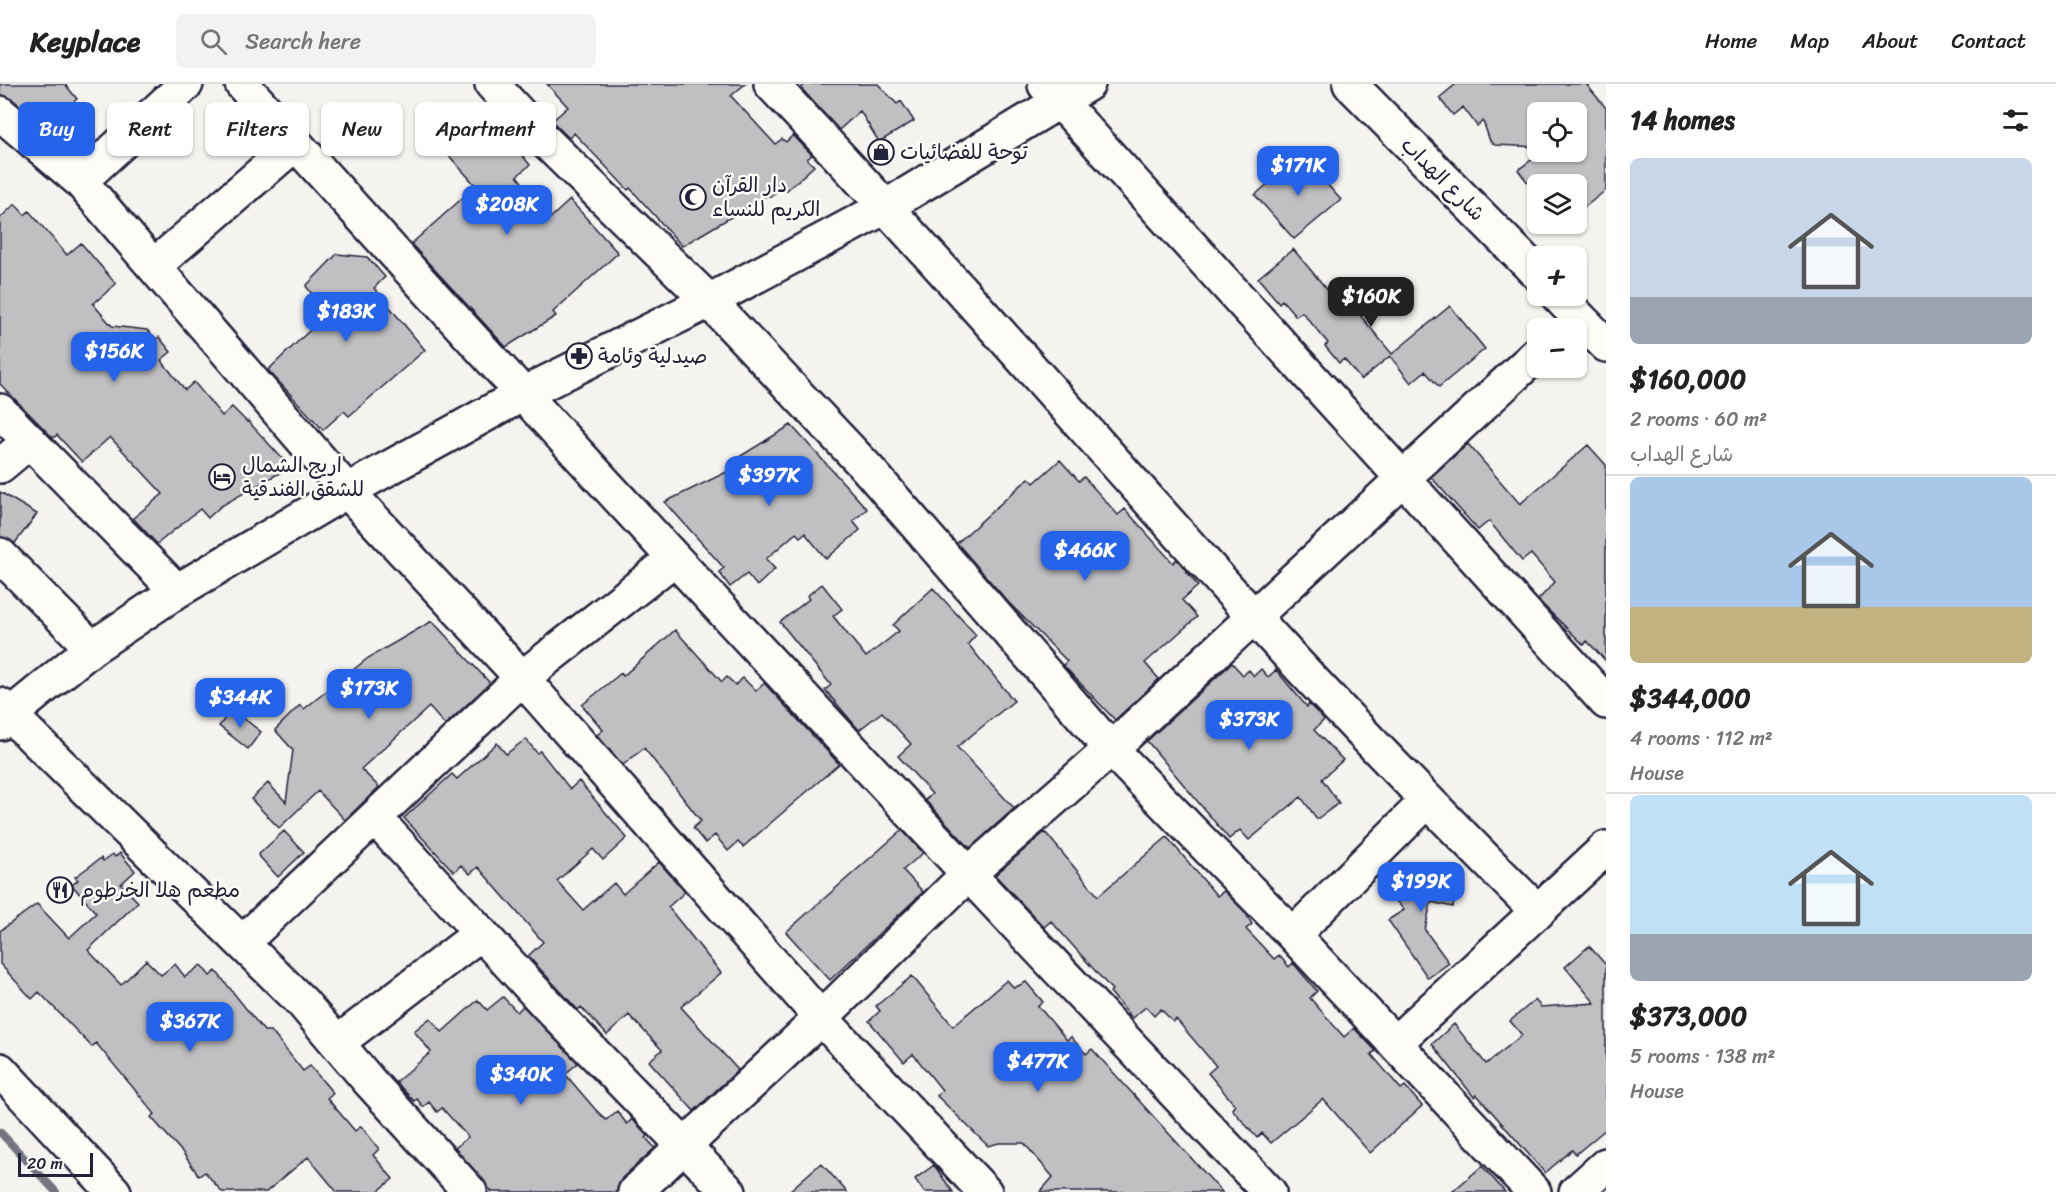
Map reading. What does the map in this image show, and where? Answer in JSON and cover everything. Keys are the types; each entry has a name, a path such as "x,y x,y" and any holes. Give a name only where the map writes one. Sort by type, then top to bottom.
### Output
{"street":[{"path":"80,181 186,84"},
{"path":"242,84 258,102"},
{"path":"492,84 538,134 709,301 867,468 1111,749 1293,935 1534,1192"},
{"path":"771,84 886,206 1253,616 1427,801 1538,912"},
{"path":"470,1192 302,1002 243,942 3,714 92,648 177,591 347,491 521,395 709,301 886,206 1052,92 1088,84"},
{"name":"شارع الهداب","path":"1350,84 1527,263"},
{"path":"1052,92 1401,479 1606,702"},
{"path":"0,113 80,181 347,491 522,678 821,1018 985,1192"},
{"path":"154,266 281,156"},
{"path":"306,156 521,395 967,875 1269,1192"},
{"path":"1567,313 1606,345"},
{"path":"635,1192 821,1018 967,875 1111,749 1527,363"},
{"path":"0,411 177,591"},
{"path":"0,466 30,441"},
{"path":"0,555 92,648"},
{"path":"243,942 522,678 674,559"},
{"path":"1293,935 1427,801"},
{"path":"375,818 548,1006 729,1192"},
{"path":"1395,1043 1606,848"},
{"path":"337,1043 481,933"},
{"path":"0,1070 114,1192"},
{"path":"1576,1192 1606,1165"}],"building":[{"path":"0,84 65,84 77,99 73,102 18,102 18,104 0,95"},
{"path":"547,84 745,84 731,96 775,144 782,139 786,142 793,135 812,155 807,159 814,166 786,191 782,187 770,197 768,195 682,246 630,188 628,190 574,133 569,138 556,125 556,118 568,107"},
{"path":"806,84 878,84 897,104 901,101 914,121 879,142 860,111 839,130 801,88"},
{"path":"1456,84 1586,84 1606,108 1606,190 1587,205 1587,174 1527,174 1527,181 1518,170 1529,162 1587,162 1587,102 1527,102 1527,146 1495,145 1490,141 1483,121 1477,126 1463,107 1453,115 1439,98"},
{"path":"1301,155 1341,200 1294,239 1255,195"},
{"path":"449,156 523,156 530,165 517,176 525,186 521,189 547,221 570,200 618,253 553,312 556,316 506,347 411,244 476,186"},
{"path":"15,204 25,215 29,211 67,255 81,243 116,284 93,304 112,326 147,330 156,339 159,337 171,352 161,360 185,390 194,382 222,416 232,407 290,467 221,506 208,518 200,509 157,544 133,518 163,494 110,437 82,462 57,435 53,438 0,384 0,218"},
{"path":"1293,249 1340,305 1347,299 1392,354 1450,306 1485,349 1439,387 1425,371 1411,383 1390,356 1361,380 1344,359 1339,363 1325,346 1328,343 1302,312 1296,316 1282,300 1279,303 1258,278"},
{"path":"337,254 367,257 385,277 374,288 425,350 349,416 344,411 323,430 268,370 327,314 306,286"},
{"path":"791,425 867,509 853,521 860,530 826,559 805,533 800,537 796,533 766,559 775,569 757,586 747,574 730,587 719,572 724,568 665,502 741,465 736,459"},
{"path":"1468,444 1520,504 1588,445 1606,465 1606,661 1587,641 1584,645 1538,600 1555,582 1531,554 1522,561 1489,521 1478,530 1431,477"},
{"path":"1060,460 1079,481 1084,477 1118,515 1125,509 1173,563 1177,559 1198,586 1182,600 1197,617 1145,663 1159,679 1115,720 1063,665 1067,661 1009,603 957,543 1029,478 1034,483"},
{"path":"0,492 37,514 15,543 0,537"},
{"path":"822,584 842,609 833,616 866,657 899,631 893,625 933,588 976,635 968,644 1014,701 957,747 1014,808 1019,804 970,848 925,800 932,794 898,756 911,744 882,712 859,730 825,690 831,685 780,622 809,599 807,596"},
{"path":"432,621 490,683 445,725 429,707 361,769 379,787 345,820 318,791 279,828 251,799 268,783 286,802 293,750 275,730 300,705 304,709 368,658"},
{"path":"675,630 722,682 727,677 735,685 743,678 756,691 764,683 839,764 743,847 738,842 728,851 715,835 705,843 693,828 701,821 644,748 623,765 597,735 603,730 582,705 621,673 623,676"},
{"path":"1232,663 1243,675 1249,670 1254,676 1261,669 1268,677 1276,670 1307,707 1309,704 1324,720 1314,730 1343,760 1322,779 1339,803 1317,819 1301,797 1249,840 1240,830 1229,839 1147,741"},
{"path":"232,709 261,732 248,749 219,726"},
{"path":"526,739 537,753 540,751 570,789 579,781 627,838 603,860 593,849 557,881 583,910 614,883 623,894 659,862 685,892 668,907 721,973 681,1007 738,1070 694,1111 649,1061 662,1050 629,1015 607,1035 581,1007 578,1010 528,956 543,942 478,867 470,874 461,865 454,872 404,818 452,774 457,779 497,743 506,754"},
{"path":"902,830 923,853 903,870 923,892 830,980 786,932"},
{"path":"284,831 304,852 278,877 258,855"},
{"path":"1045,832 1098,896 1167,837 1217,896 1224,891 1245,912 1252,924 1246,929 1274,959 1279,955 1289,967 1293,963 1317,991 1310,998 1344,1037 1354,1028 1376,1051 1371,1054 1401,1089 1405,1086 1422,1106 1370,1153 1323,1099 1271,1143 1262,1133 1257,1138 1232,1109 1235,1105 1208,1073 1216,1066 1176,1019 1173,1022 1161,1009 1154,1016 1146,1007 1132,1018 1110,992 1112,990 1051,921 1044,927 995,875"},
{"path":"120,853 135,871 121,884 138,902 88,950 121,985 146,960 161,975 175,964 185,977 201,965 210,976 216,971 264,1031 271,1031 303,1071 310,1066 333,1093 327,1098 355,1131 361,1126 379,1149 373,1155 393,1179 377,1192 337,1192 308,1157 266,1192 222,1192 205,1172 199,1176 183,1153 151,1117 155,1114 96,1043 92,1047 39,992 32,999 0,964 0,931 37,904 69,938 96,913 72,885 78,880 75,877 101,858 103,861 113,854 115,857"},
{"path":"1423,862 1432,873 1459,879 1453,907 1431,902 1425,930 1449,963 1428,978 1388,920 1404,910 1383,886 1399,872 1405,878"},
{"path":"1589,946 1606,965 1606,1129 1576,1154 1572,1150 1545,1173 1477,1095 1474,1097 1432,1044 1454,1024 1486,1064 1522,1035 1510,1021 1535,1000 1541,1007 1595,1003 1565,967"},
{"path":"912,976 953,1026 1007,980 1014,988 1026,982 1043,1002 1038,1006 1067,1040 1071,1037 1086,1054 1092,1049 1222,1192 1040,1192 1053,1177 1024,1143 999,1143 988,1146 937,1096 942,1090 913,1054 904,1062 869,1021 880,1011 876,1006"},
{"path":"503,997 517,1012 523,1006 578,1063 565,1074 606,1120 617,1111 627,1124 632,1119 648,1136 646,1138 655,1148 622,1178 617,1192 492,1192 455,1148 468,1137 442,1108 437,1112 429,1102 423,1107 396,1082 431,1052 414,1031 430,1018 442,1032 478,1000 487,1010"},
{"path":"821,1163 847,1192 788,1192"},
{"path":"934,1165 953,1192 924,1192 915,1179"},
{"path":"1482,1166 1505,1192 1452,1192"}],"waterway":[{"path":"0,1132 56,1192"}],"place":[{"name":"توحة للفضائيات","path":"881,152"},
{"name":"دار القرآن الكريم للنساء","path":"693,197"},
{"name":"صيدلية وئامة","path":"579,356"},
{"name":"اريج الشمال للشقق الفندقية","path":"222,477"},
{"name":"مطعم هلا الخرطوم","path":"60,890"}]}
